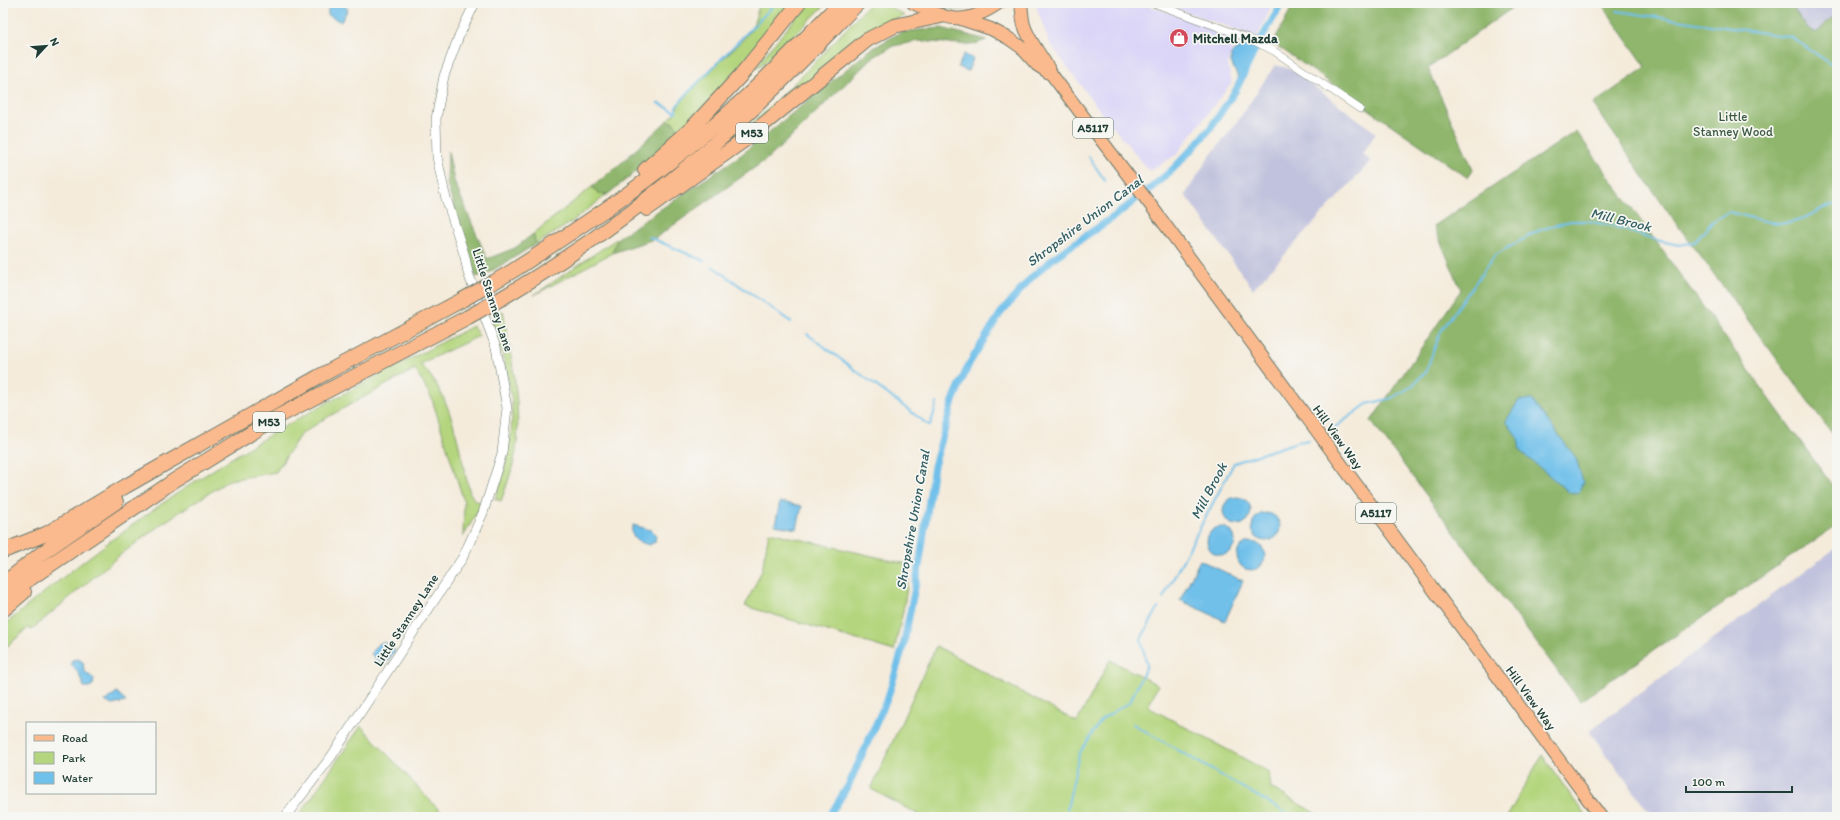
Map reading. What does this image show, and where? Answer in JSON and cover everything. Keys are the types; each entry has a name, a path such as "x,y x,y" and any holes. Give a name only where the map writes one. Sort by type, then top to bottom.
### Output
{"highway":[{"name":"M53","path":"575,231 692,128 741,75 799,3"},
{"name":"M53","path":"3,584 42,553 212,437 318,377 494,282 575,231 634,190 702,136 779,66 840,3"},
{"name":"M53","path":"565,259 651,196 711,147 788,75 858,3"},
{"name":"M53","path":"3,597 175,480 279,416 468,317 613,232 743,141 867,40 894,26 940,16"},
{"path":"3,551 46,534 212,437"},
{"path":"3,610 80,545"}],"main road":[{"path":"913,3 940,16 961,19 972,18 999,3"},
{"name":"Hill View Way","path":"1021,3 1024,25 1031,40 1045,60 1052,75 1134,183 1601,817"},
{"name":"Hill View Way","path":"961,19 991,29 1008,38 1020,47 1037,65 1052,75"}],"street":[{"name":"Little Stanney Lane","path":"285,817 331,757 463,557 484,513 502,453 507,408 496,347 468,273 465,257 445,195 437,157 436,118 444,76 459,36 475,3"},
{"path":"1153,3 1248,38 1274,51 1360,109"}],"shaded area":[{"path":"1038,3 1141,3 1224,32 1235,38 1228,65 1232,82 1176,155 1149,171 1094,103 1049,42 1036,6"},
{"path":"1161,3 1273,3 1257,37"},
{"path":"1789,3 1837,3 1837,13 1816,33 1807,27"},
{"path":"1275,65 1291,69 1376,133 1362,154 1371,161 1253,289 1185,195 1207,160 1235,125"},
{"path":"1837,547 1837,817 1653,817 1589,731"}],"green space":[{"path":"760,3 792,3 737,71 677,136 674,123 668,120 676,112 686,95 745,38 754,24"},
{"path":"808,3 827,3 773,56 756,69 764,56"},
{"path":"870,3 884,3 905,16 889,21 873,29 745,134 742,132 792,85"},
{"path":"931,3 982,3 971,8 957,9"},
{"path":"1294,3 1519,3 1428,68 1473,169 1468,178 1273,43"},
{"name":"Little Stanney Wood","path":"1601,3 1789,3 1807,27 1816,33 1837,13 1837,440 1670,215 1593,104 1646,67"},
{"path":"941,28 987,40 972,45 919,41 893,46 872,58 771,156 654,239 612,253 618,238 741,155 870,50 901,32"},
{"path":"668,120 677,126 677,136 664,149 608,194 600,194 593,188 593,186 619,165"},
{"path":"1576,131 1837,492 1837,525 1580,701 1371,421 1461,290 1434,226"},
{"path":"448,151 454,181 487,259 515,248 533,234 536,244 490,272 476,277 447,184"},
{"path":"593,186 593,188 600,194 608,194 567,225 536,244 533,234"},
{"path":"618,238 612,253 534,295"},
{"path":"503,311 515,381 518,417 516,451 508,483 501,501 495,499 509,448 512,407 507,375 491,318"},
{"path":"473,326 479,336 420,364 431,377 448,407 458,441 470,493 475,501 483,502 463,537 464,502 432,399 415,369 326,418 300,435 276,472 229,480 163,523 120,555 31,630 28,628 3,650 3,626 84,561 169,499 227,461 287,425 348,391"},
{"path":"769,532 911,565 894,651 745,606 762,570"},
{"path":"936,646 1077,722 1110,660 1158,685 1148,707 1269,772 1271,788 1322,817 923,817 871,789"},
{"path":"361,726 437,808 449,817 298,817"},
{"path":"1542,755 1586,817 1507,817"}],"water":[{"path":"333,3 340,3 348,9 341,22 328,15 328,9"},
{"path":"1245,46 1256,48 1240,82 1231,62 1231,54"},
{"path":"964,54 973,59 968,71 958,67"},
{"path":"1519,400 1532,400 1576,458 1583,482 1578,494 1570,493 1520,451 1518,438 1506,421"},
{"path":"1237,497 1247,501 1251,511 1247,521 1237,525 1227,521 1223,511 1227,501"},
{"path":"780,502 802,506 797,529 775,525"},
{"path":"1266,513 1276,517 1280,527 1276,537 1266,541 1256,537 1252,527 1256,517"},
{"path":"633,525 651,530 656,535 655,542 649,545 637,541 631,532"},
{"path":"1221,527 1231,531 1235,541 1231,551 1221,555 1211,551 1207,541 1211,531"},
{"path":"1251,542 1261,546 1265,556 1261,566 1251,570 1241,566 1237,556 1241,546"},
{"path":"1200,560 1243,581 1225,621 1180,600"},
{"path":"379,643 386,643 395,650 384,666 371,654"},
{"path":"78,659 83,662 84,671 94,679 93,685 89,687 84,687 79,674 71,664 72,660"},
{"path":"117,692 126,702 112,705 105,701"}],"waterway":[{"path":"658,103 676,112 676,107 688,93 776,3"},
{"name":"Shropshire Union Canal","path":"829,817 849,784 888,697 903,647 919,567 934,466 953,401 969,364 1000,314 1031,278 1056,256 1112,218 1151,188 1173,169 1209,130 1236,90 1256,48 1282,3"},
{"path":"1617,11 1791,37 1831,64 1836,73"},
{"path":"1089,157 1105,181"},
{"name":"Mill Brook","path":"1331,430 1367,404 1392,398 1411,387 1426,371 1441,331 1495,255 1540,230 1570,221 1588,221 1613,226 1660,241 1679,245 1695,242 1713,221 1728,212 1763,221 1789,223 1802,219 1826,207 1837,204"},
{"path":"649,237 704,261"},
{"path":"712,266 791,322"},
{"path":"807,334 930,426 937,403"},
{"name":"Mill Brook","path":"1163,598 1234,463 1297,442 1310,440"},
{"name":"Mill Brook","path":"1067,809 1079,754 1102,719 1130,702 1147,665 1141,639 1158,608"},
{"path":"1133,724 1293,817"}],"place":[{"name":"Mitchell Mazda","path":"1179,38"}]}
